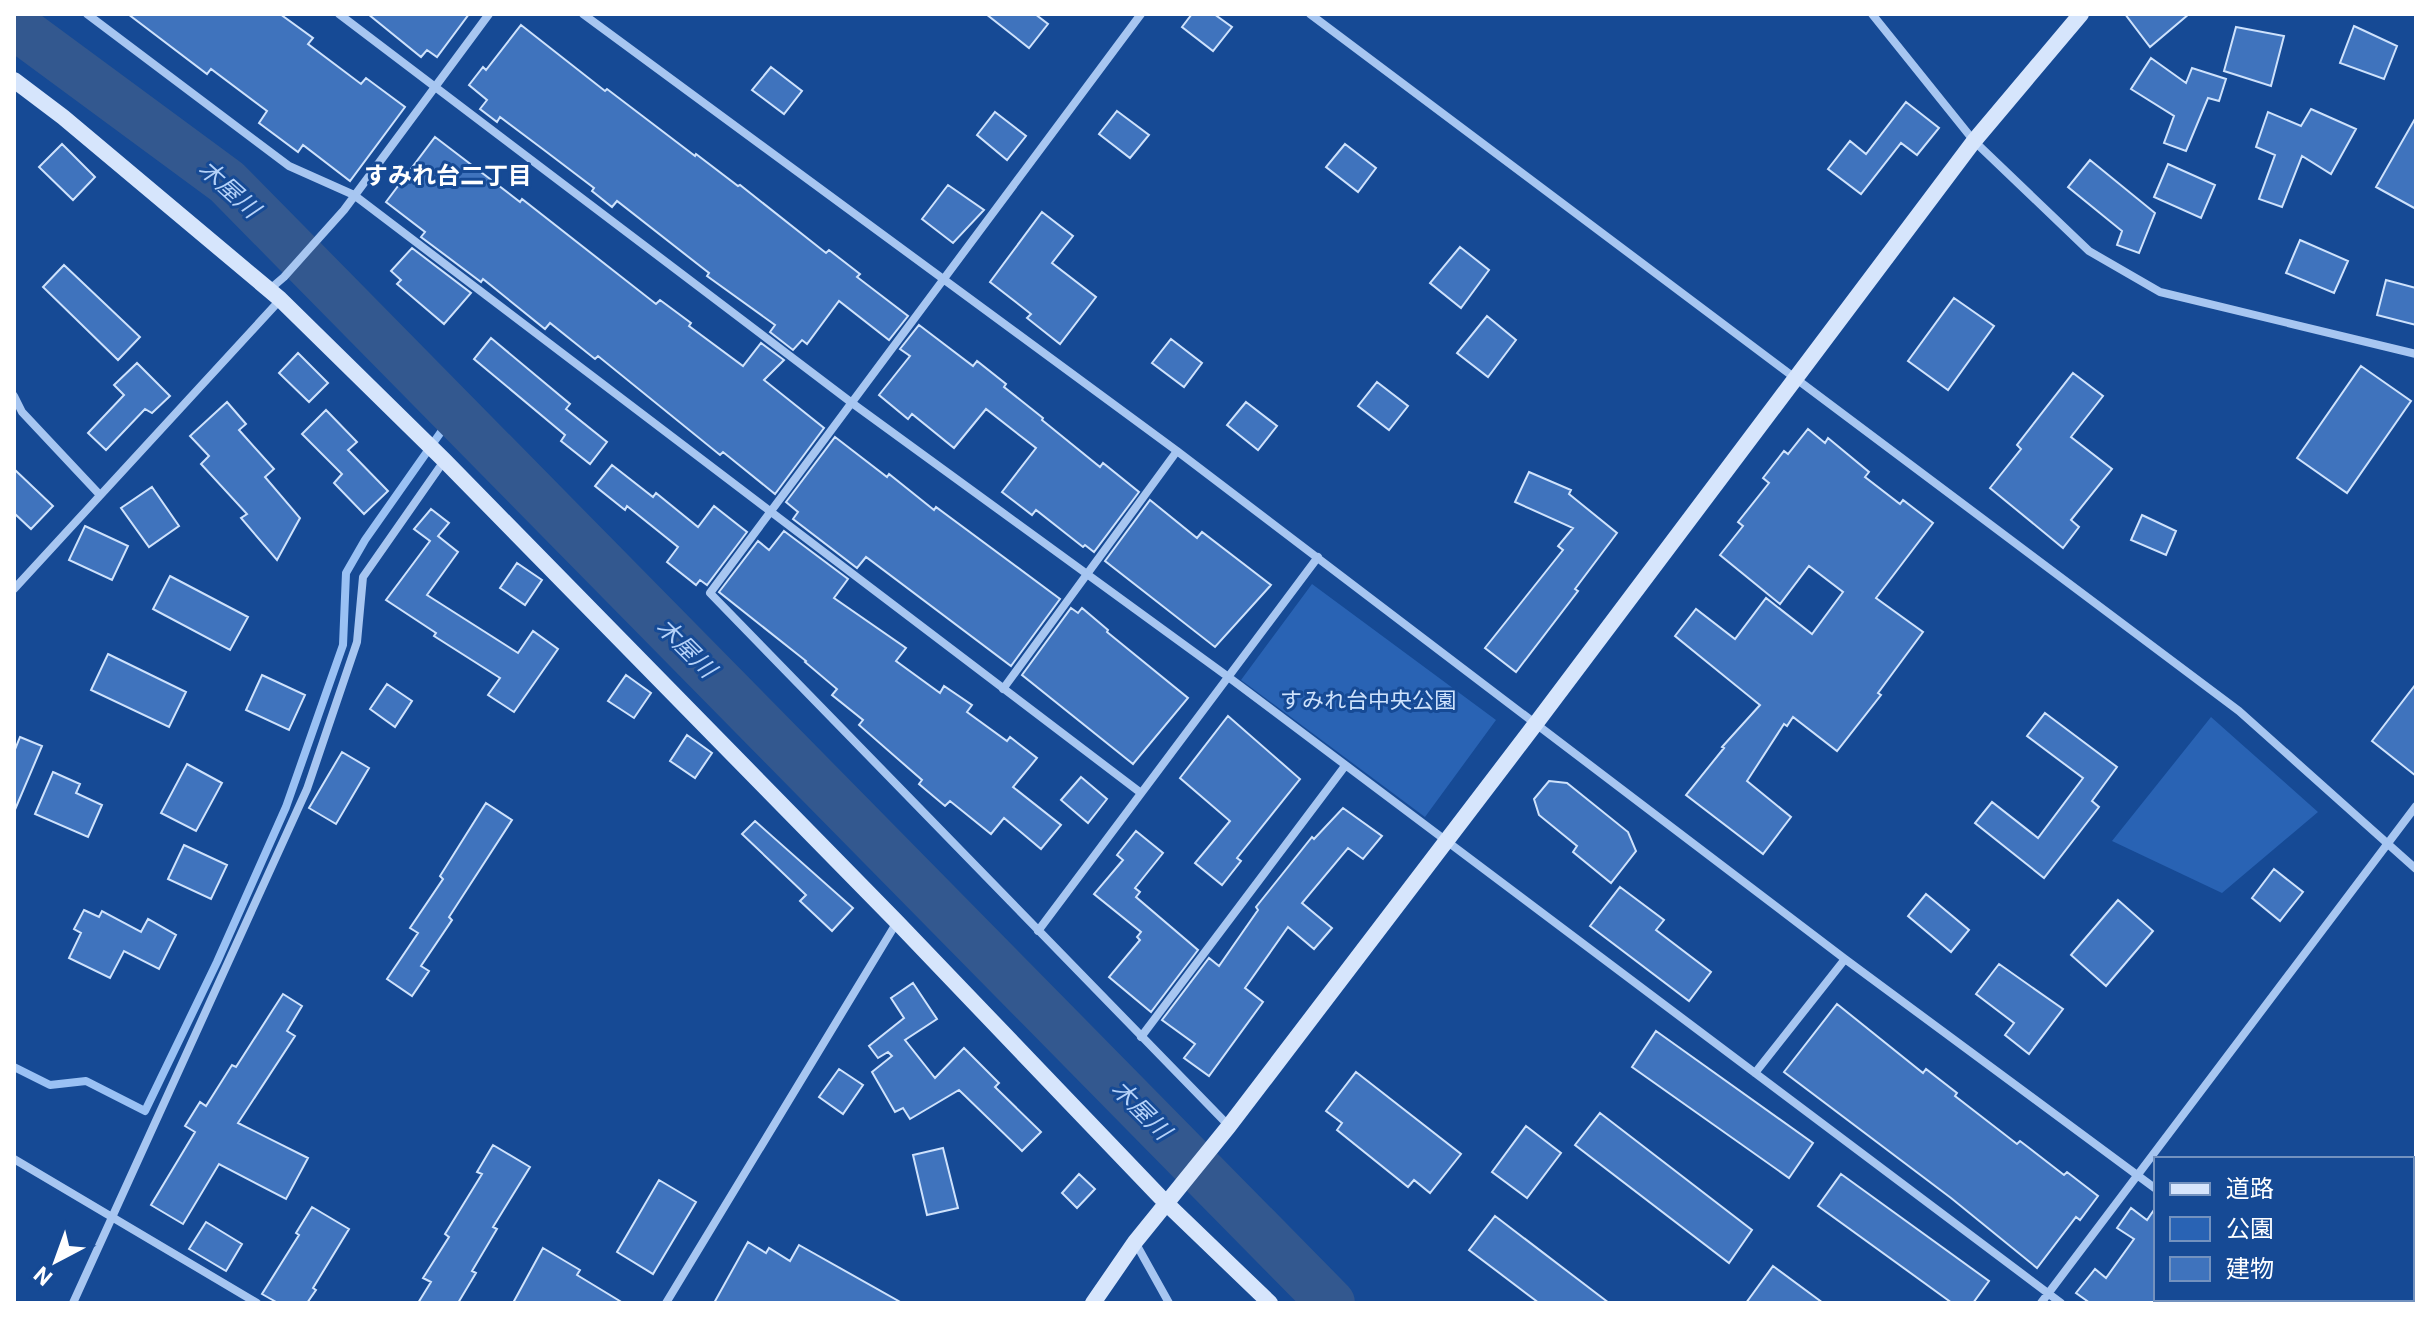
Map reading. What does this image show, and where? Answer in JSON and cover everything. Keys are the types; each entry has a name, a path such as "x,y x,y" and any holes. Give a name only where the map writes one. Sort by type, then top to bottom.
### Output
{"street":[{"path":"87,14 289,166 354,195 1141,793"},
{"path":"339,14 852,403 1227,676 2061,1303"},
{"path":"14,589 275,294 284,277 344,210 489,14"},
{"path":"583,14 1177,451 1845,959 2154,1188"},
{"path":"1141,14 710,593 1141,1037 1225,1130"},
{"path":"1310,14 2239,711 2416,869"},
{"path":"1872,14 1974,141 2089,251 2160,292 2416,354"},
{"path":"1093,1303 1135,1242 1225,1130 1537,722 1974,141 2081,14"},
{"path":"14,80 63,117 275,294 444,460 897,922 1166,1203 1270,1303"},
{"path":"14,396 22,412 99,494"},
{"path":"1003,689 1177,451"},
{"path":"73,1303 307,789 357,642 363,577 444,460"},
{"path":"1038,931 1318,557"},
{"path":"1141,1037 1345,766"},
{"path":"2041,1303 2416,806"},
{"path":"666,1303 897,922"},
{"path":"1755,1073 1845,959"},
{"path":"14,1159 257,1303"},
{"path":"1135,1242 1169,1303"}],"green space":[{"name":"すみれ台中央公園","path":"1312,584 1496,720 1425,817 1241,680"},
{"path":"2211,717 2318,812 2222,893 2112,841"}],"building":[{"path":"128,14 280,14 313,38 308,44 361,84 366,78 405,107 350,181 303,145 298,152 259,123 267,111 211,69 207,74"},
{"path":"368,14 469,14 437,57 427,50 421,57"},
{"path":"986,14 1035,14 1048,24 1029,48"},
{"path":"1192,14 1214,14 1232,27 1213,51 1182,27"},
{"path":"2125,14 2189,14 2150,47"},
{"path":"521,25 605,91 607,89 695,156 740,185 826,253 829,250 860,274 857,277 908,316 889,340 839,301 807,344 802,340 793,350 770,332 775,325 707,276 709,273 617,201 612,207 592,191 594,188 500,117 497,122 480,109 487,100 469,85 483,67 486,70"},
{"path":"2354,26 2397,46 2384,79 2340,63"},
{"path":"2236,27 2284,36 2271,86 2224,71"},
{"path":"2151,58 2186,83 2192,68 2226,79 2219,101 2208,98 2186,151 2164,143 2174,116 2131,89"},
{"path":"771,67 802,91 784,114 752,90"},
{"path":"1906,102 1939,128 1917,155 1901,143 1861,194 1828,169 1850,141 1866,154"},
{"path":"2311,109 2356,129 2331,174 2302,156 2282,207 2259,199 2275,155 2256,147 2268,112 2301,126"},
{"path":"1117,111 1149,135 1130,158 1099,134"},
{"path":"995,112 1026,136 1007,160 977,135"},
{"path":"2416,117 2416,209 2376,187"},
{"path":"435,137 520,202 522,199 656,304 660,300 691,323 689,326 743,366 761,343 784,360 764,380 824,428 775,494 723,452 720,455 598,356 595,359 550,323 545,329 483,279 481,282 421,237 425,232 386,202"},
{"path":"62,144 95,177 73,200 39,167"},
{"path":"1345,144 1376,168 1358,192 1326,167"},
{"path":"2090,160 2155,213 2139,253 2117,245 2122,231 2068,187"},
{"path":"2168,164 2215,185 2201,218 2154,197"},
{"path":"948,185 984,210 953,243 922,219"},
{"path":"1042,212 1073,236 1052,263 1096,297 1060,344 1027,318 1031,314 990,282"},
{"path":"2300,240 2348,261 2334,293 2286,273"},
{"path":"1460,247 1489,270 1461,308 1430,283"},
{"path":"412,248 471,293 444,324 397,284 401,280 391,271"},
{"path":"64,265 140,337 118,360 43,287"},
{"path":"2386,280 2416,288 2416,325 2377,315"},
{"path":"1954,298 1994,326 1948,390 1908,361"},
{"path":"1487,316 1516,340 1488,377 1457,353"},
{"path":"919,325 973,366 977,361 1100,467 1103,463 1139,492 1094,552 1085,545 1083,547 1036,510 1032,515 1002,492 1036,448 986,409 954,448 912,414 908,419 879,395 910,356 900,349"},
{"path":"491,338 570,404 566,409 607,442 590,464 561,441 565,435 474,359"},
{"path":"1171,339 1202,363 1184,387 1152,363"},
{"path":"298,353 328,383 309,402 279,373"},
{"path":"137,363 170,396 152,413 145,409 106,450 88,433 124,395 114,385"},
{"path":"2361,366 2411,401 2347,493 2297,458"},
{"path":"2073,373 2103,396 2071,437 2112,469 2071,520 2079,527 2063,548 1990,488 2021,449 2017,445"},
{"path":"1377,382 1408,406 1389,430 1358,406"},
{"path":"227,402 246,424 239,430 274,469 265,477 300,518 277,560 241,518 247,514 201,464 209,456 190,436"},
{"path":"1246,402 1277,426 1258,450 1227,425"},
{"path":"326,410 357,442 348,450 388,491 364,514 334,483 342,474 302,434"},
{"path":"1808,429 1825,443 1828,438 1869,472 1865,477 1900,504 1903,500 1933,523 1876,598 1923,632 1878,693 1881,695 1837,751 1793,717 1787,726 1784,724 1747,781 1791,817 1763,854 1686,795 1722,747 1760,705 1675,636 1696,609 1735,639 1766,598 1812,634 1843,592 1809,566 1780,604 1720,555 1743,526 1738,522 1769,483 1763,478 1784,451 1788,454"},
{"path":"835,437 1060,599 1011,666 866,557 857,568 793,519 798,512 786,502"},
{"path":"612,465 653,497 656,493 698,527 714,506 747,532 707,585 700,580 696,585 667,562 678,547 627,506 625,510 595,486"},
{"path":"14,469 53,506 31,529 14,513"},
{"path":"1529,472 1571,490 1569,494 1617,533 1575,589 1578,591 1516,672 1485,648 1563,550 1558,546 1573,528 1515,502"},
{"path":"152,487 179,526 149,547 121,508"},
{"path":"1150,500 1197,538 1202,532 1271,585 1215,647 1105,561"},
{"path":"431,509 449,523 438,536 458,552 427,595 518,653 533,631 558,649 514,712 488,695 500,678 434,636 436,633 386,600 430,541 414,529"},
{"path":"2142,515 2176,531 2166,555 2131,540"},
{"path":"85,526 128,546 112,580 69,560"},
{"path":"784,531 848,579 834,598 906,648 896,661 940,693 944,686 972,705 967,712 1007,741 1010,737 1037,758 1013,787 1061,825 1041,849 1004,818 991,834 950,801 945,806 919,784 922,780 859,725 863,720 832,695 837,689 719,592 758,541 769,550"},
{"path":"517,563 542,580 525,605 500,588"},
{"path":"170,576 248,617 230,650 153,609"},
{"path":"1071,608 1078,613 1082,608 1188,698 1133,764 1022,675"},
{"path":"108,654 186,692 169,727 91,690"},
{"path":"262,675 305,695 289,730 246,710"},
{"path":"626,675 651,693 634,718 608,701"},
{"path":"387,684 412,701 395,727 370,709"},
{"path":"2416,684 2416,776 2372,741"},
{"path":"2045,713 2117,767 2092,801 2099,807 2044,878 1975,823 1992,802 2038,838 2083,778 2027,736"},
{"path":"1228,716 1300,779 1237,858 1241,861 1222,885 1195,863 1230,821 1180,778"},
{"path":"687,735 712,753 695,778 670,761"},
{"path":"20,737 42,746 14,812 14,752"},
{"path":"342,752 369,768 336,824 309,808"},
{"path":"187,764 222,783 196,831 161,813"},
{"path":"53,772 80,784 76,793 102,805 88,837 35,814"},
{"path":"1081,777 1107,799 1088,823 1061,800"},
{"path":"1549,781 1567,783 1628,832 1636,851 1611,883 1573,852 1577,846 1539,815 1534,799"},
{"path":"486,803 512,820 421,966 429,971 412,996 387,979 418,933 410,928 443,879 440,876"},
{"path":"1343,808 1382,836 1363,859 1348,848 1302,903 1332,928 1314,949 1288,927 1245,988 1263,1002 1209,1076 1184,1058 1195,1044 1162,1020 1209,958 1219,966 1258,910 1256,907 1312,837 1314,839"},
{"path":"755,821 853,908 832,931 800,901 806,895 742,834"},
{"path":"1136,831 1163,853 1135,888 1140,892 1136,897 1198,950 1151,1012 1109,977 1140,940 1137,937 1141,932 1094,894 1123,860 1117,855"},
{"path":"184,845 227,865 211,899 168,879"},
{"path":"2274,869 2303,892 2280,921 2252,898"},
{"path":"1620,887 1664,920 1656,930 1711,972 1689,1001 1590,926"},
{"path":"1926,894 1969,930 1951,952 1908,916"},
{"path":"2118,900 2153,931 2106,986 2071,955"},
{"path":"84,910 99,917 102,911 141,932 148,919 176,935 159,969 124,951 110,978 69,958 81,933 74,929"},
{"path":"1999,964 2063,1009 2029,1054 2005,1035 2014,1023 1976,994"},
{"path":"913,983 937,1019 905,1040 935,1078 964,1048 999,1083 995,1087 1041,1132 1022,1151 959,1090 910,1119 903,1108 895,1112 872,1072 892,1056 888,1052 878,1058 869,1046 904,1018 891,998"},
{"path":"283,994 302,1006 287,1031 295,1036 238,1123 308,1158 286,1199 219,1164 183,1224 151,1205 195,1132 185,1126 200,1102 206,1106 232,1065 236,1067"},
{"path":"1837,1004 1923,1073 1926,1069 1957,1093 1955,1096 2017,1144 2020,1141 2064,1175 2067,1172 2098,1196 2080,1220 2076,1217 2037,1268 1951,1198 1784,1072"},
{"path":"1656,1031 1813,1143 1789,1178 1632,1067"},
{"path":"839,1069 863,1085 843,1114 819,1097"},
{"path":"1356,1072 1461,1154 1430,1193 1414,1180 1408,1187 1337,1130 1342,1123 1326,1111"},
{"path":"1600,1113 1752,1230 1729,1263 1575,1145"},
{"path":"1526,1126 1561,1153 1527,1198 1492,1172"},
{"path":"493,1145 530,1167 493,1227 497,1229 472,1271 476,1273 458,1303 418,1303 431,1282 423,1278 449,1237 445,1234 482,1174 477,1172"},
{"path":"943,1148 958,1208 927,1215 913,1155"},
{"path":"1079,1174 1095,1189 1077,1208 1062,1193"},
{"path":"1841,1174 1989,1281 1973,1303 1952,1303 1818,1206"},
{"path":"659,1180 696,1202 653,1274 617,1252"},
{"path":"312,1207 349,1229 307,1303 278,1303 262,1294 299,1235 296,1233"},
{"path":"2131,1208 2147,1220 2154,1210 2156,1303 2090,1303 2076,1293 2095,1269 2106,1278 2134,1239 2117,1228"},
{"path":"1495,1216 1609,1303 1539,1303 1469,1250"},
{"path":"206,1222 242,1244 226,1271 189,1249"},
{"path":"748,1242 766,1253 769,1248 790,1261 799,1245 902,1303 714,1303"},
{"path":"543,1248 580,1270 577,1275 623,1303 513,1303"},
{"path":"1773,1266 1823,1303 1746,1303"}],"waterway":[{"name":"木屋川","path":"14,25 227,182 1331,1303"},
{"path":"14,1067 50,1085 86,1081 145,1111 217,962 286,807 343,645 346,573 365,540 455,412"}],"district":[{"name":"すみれ台二丁目","path":"448,176"}]}
